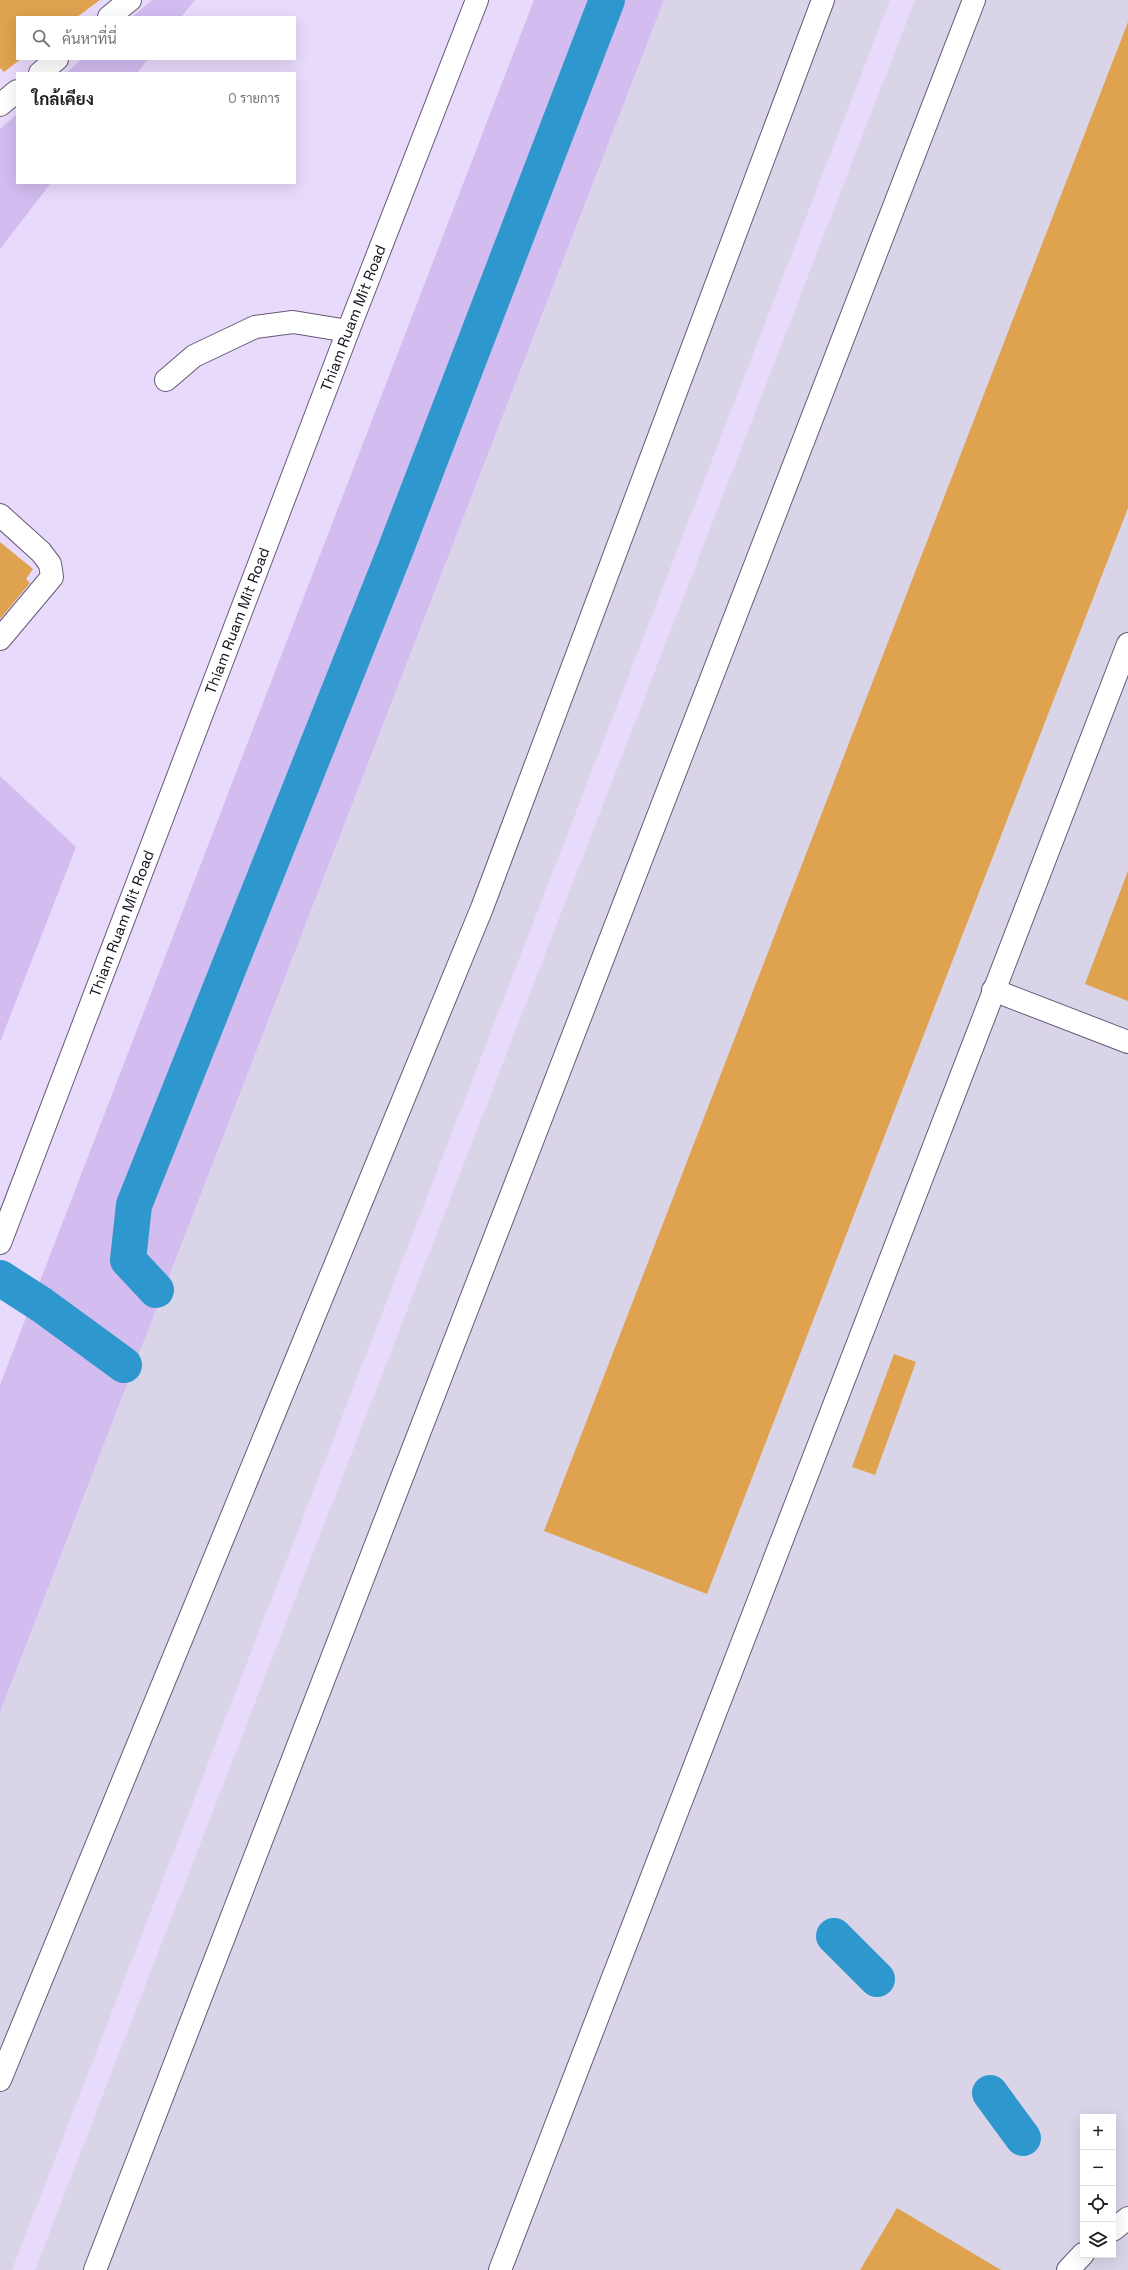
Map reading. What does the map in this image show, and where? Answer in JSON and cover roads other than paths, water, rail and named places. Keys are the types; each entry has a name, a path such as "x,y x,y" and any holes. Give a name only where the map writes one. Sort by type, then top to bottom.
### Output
{"street":[{"path":"110,16 130,0"},
{"name":"Thiam Ruam Mit Road","path":"0,1243 348,331 477,0"},
{"path":"0,2080 482,908 823,0"},
{"path":"95,2270 974,0"},
{"path":"41,72 56,60"},
{"path":"0,105 16,92"},
{"path":"166,380 194,356 255,327 293,322 348,331"},
{"path":"0,515 41,552 50,564 52,577 0,639"},
{"path":"500,2270 993,990 1128,644"},
{"path":"993,990 1128,1042"},
{"path":"1116,2228 1128,2218"},
{"path":"1068,2270 1080,2257"}],"waterway":[{"path":"156,1290 128,1260 134,1205 395,551 607,0"},
{"path":"0,1278 42,1305 124,1365"},
{"path":"834,1936 877,1979"},
{"path":"990,2093 1023,2138"}]}
